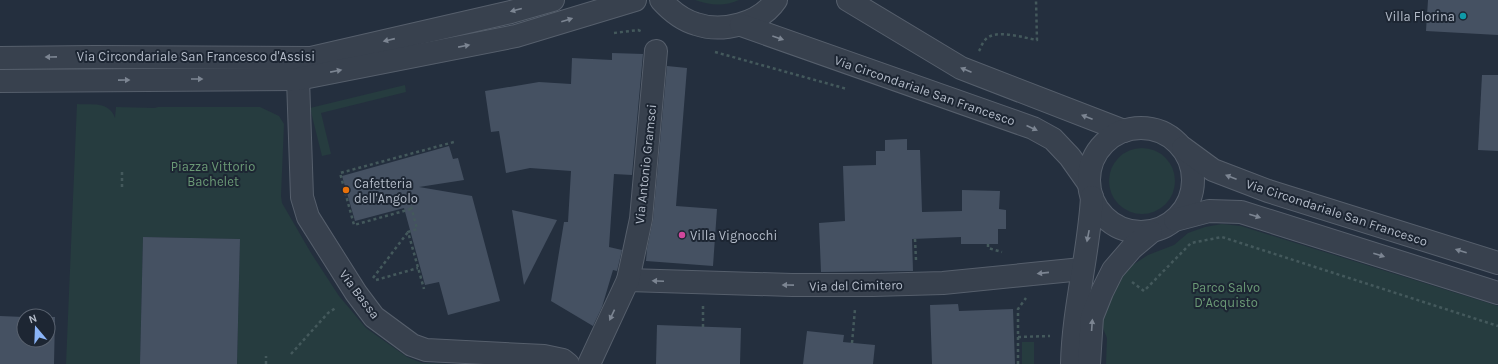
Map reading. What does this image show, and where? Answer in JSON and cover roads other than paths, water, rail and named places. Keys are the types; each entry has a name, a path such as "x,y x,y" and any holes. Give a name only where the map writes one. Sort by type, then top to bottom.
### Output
{"street":[{"name":"Via Circondariale San Francesco d'Assisi","path":"0,58 311,58 511,12 554,0"},
{"name":"Via Circondariale San Francesco d'Assisi","path":"0,82 298,79 516,36 635,0"},
{"path":"661,0 676,15 696,25 718,28 741,25 758,17 776,0"},
{"path":"848,0 961,68 1124,131"},
{"name":"Via Circondariale San Francesco","path":"741,25 1033,128 1053,140 1070,157 1090,191"},
{"name":"Via Antonio Gramsci","path":"589,364 628,280 641,219 651,42"},
{"name":"Via Bassa","path":"298,79 302,197 308,216 352,287 374,317 412,345 426,350 544,356 563,360 568,364"},
{"path":"1072,364 1082,269 1090,224 1090,173 1092,162 1105,143 1124,131 1140,128 1156,130 1171,137 1183,148 1190,159 1194,185 1191,198 1185,210 1175,220 1164,227 1151,232 1122,258 1113,270 1092,317 1089,364"},
{"name":"Via Circondariale San Francesco","path":"1183,148 1213,170 1268,191 1498,264"},
{"path":"1090,191 1095,205 1105,218 1119,228 1134,232 1151,232"},
{"path":"1175,220 1209,211 1241,212 1498,293"},
{"name":"Via del Cimitero","path":"628,280 792,285 873,285 943,283 1082,269"}],"place":[{"name":"Villa Florina","path":"1463,16"},
{"name":"Cafetteria dell'Angolo","path":"346,190"},
{"name":"Villa Vignocchi","path":"682,235"}],"park label":[{"name":"Piazza Vittorio Bachelet","path":"213,174"},
{"name":"Parco Salvo D’Acquisto","path":"1226,294"}]}
